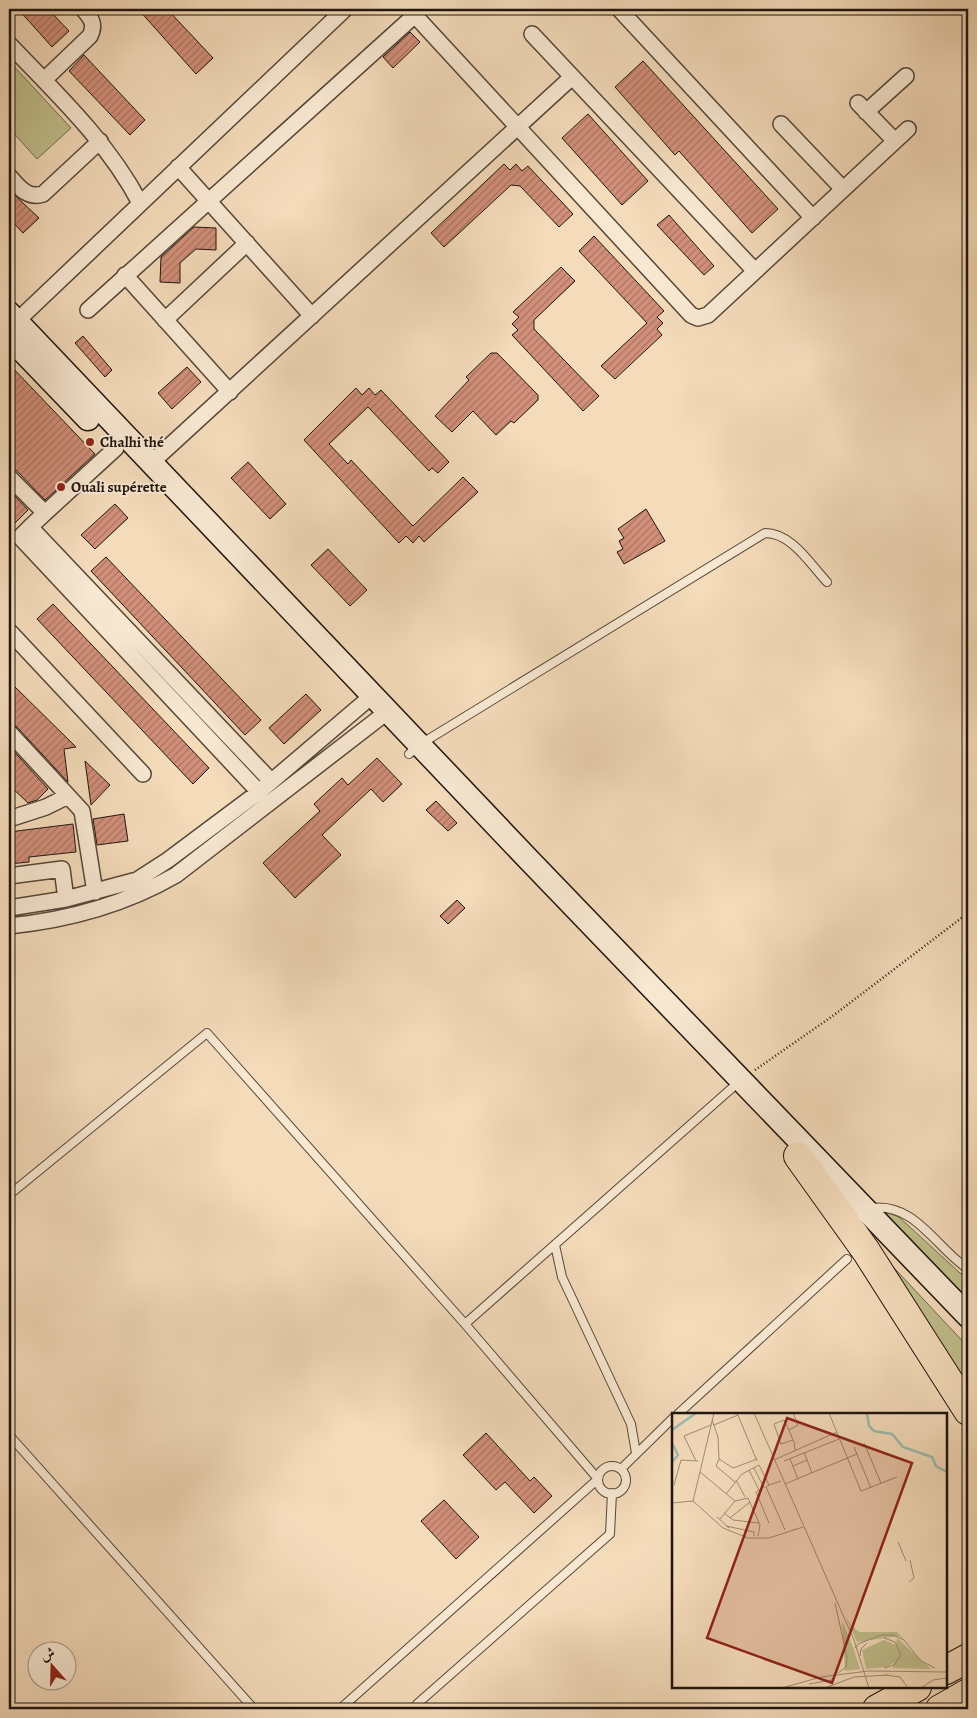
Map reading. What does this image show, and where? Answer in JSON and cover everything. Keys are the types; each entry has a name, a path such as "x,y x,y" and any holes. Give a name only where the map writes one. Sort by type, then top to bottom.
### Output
{"highway":[{"path":"798,1156 866,1251 968,1411"},
{"path":"878,1709 915,1688"},
{"path":"940,1709 968,1693"}],"main road":[{"path":"11,324 116,448 375,708"},
{"path":"11,324 151,463 375,708 737,1084 864,1209 968,1316"},
{"path":"737,1084 798,1156 968,1328"}],"street":[{"path":"44,80 90,36 93,21 82,9"},
{"path":"11,324 345,9"},
{"path":"619,9 813,218"},
{"path":"88,310 124,275 209,201 412,12 691,315 698,318 708,315 908,129"},
{"path":"532,34 755,271"},
{"path":"9,44 100,141 121,168 140,204"},
{"path":"895,141 862,108 906,76"},
{"path":"151,463 572,77"},
{"path":"781,124 843,189"},
{"path":"9,176 27,194 38,196 43,194 100,141"},
{"path":"178,167 312,316"},
{"path":"165,320 247,243"},
{"path":"124,275 230,392"},
{"path":"16,537 116,448"},
{"path":"9,477 45,513"},
{"path":"16,537 271,781"},
{"path":"16,537 259,792"},
{"path":"9,631 143,774"},
{"path":"9,908 66,899 137,880 259,792 271,781 375,708"},
{"path":"9,926 75,916 115,904 146,892 176,875 375,708"},
{"path":"9,732 82,811 96,892"},
{"path":"9,820 68,796"},
{"path":"9,876 62,869 66,899"}],"lane":[{"path":"414,749 765,533 777,533 787,538 827,582"},
{"path":"9,1195 208,1033 598,1479 600,1488 612,1493"},
{"path":"464,1324 737,1084"},
{"path":"864,1209 888,1207 900,1210 921,1225 942,1249 968,1269"},
{"path":"555,1245 562,1277 631,1424 636,1452"},
{"path":"679,1413 847,1259"},
{"path":"621,1469 636,1452 672,1419"},
{"path":"9,1435 254,1709"},
{"path":"340,1709 598,1479 604,1468 613,1466 621,1469 625,1477 624,1486 612,1493"},
{"path":"417,1704 610,1534 612,1493"}],"path":[{"path":"737,1084 834,1015 968,913"}],"shaded area":[{"path":"9,61 71,128 37,159 9,128"},
{"path":"889,1213 899,1217 960,1273 968,1278 968,1303 886,1219 886,1214"},
{"path":"883,1256 968,1347 968,1395"}],"building":[{"path":"18,9 48,9 69,31 52,47"},
{"path":"138,9 167,9 213,58 196,74"},
{"path":"410,32 420,42 393,68 383,57"},
{"path":"84,55 145,120 130,135 69,71"},
{"path":"643,61 778,209 752,233 679,151 675,155 615,87"},
{"path":"588,114 648,181 622,205 562,138"},
{"path":"504,164 510,170 516,164 522,171 528,166 573,214 559,227 520,186 511,185 444,247 431,233"},
{"path":"9,190 39,218 23,233 9,218"},
{"path":"669,215 714,266 704,275 657,225"},
{"path":"194,227 216,228 216,250 196,249 180,263 180,283 160,282 161,257"},
{"path":"594,236 664,311 657,317 663,323 657,329 662,335 615,379 601,366 647,323 579,251"},
{"path":"561,267 575,281 534,320 534,329 599,396 583,411 512,335 518,330 512,324 519,317 513,312"},
{"path":"83,336 112,370 105,377 75,343"},
{"path":"491,353 497,353 538,395 538,400 514,423 511,421 496,435 473,411 452,432 435,416 469,380 466,377"},
{"path":"9,364 95,454 45,500 16,470 9,468"},
{"path":"187,367 201,382 172,409 158,393"},
{"path":"356,388 362,395 369,388 375,395 381,390 449,462 438,473 432,468 429,471 368,407 329,444 348,464 351,460 413,526 463,477 478,492 424,542 419,536 413,543 406,536 399,543 304,440"},
{"path":"248,462 286,504 270,519 231,478"},
{"path":"9,490 28,510 9,529"},
{"path":"115,504 128,518 95,549 81,535"},
{"path":"646,509 665,541 624,564 617,552 623,549 619,541 624,538 618,529"},
{"path":"328,549 367,590 350,606 311,565"},
{"path":"106,557 261,720 245,735 91,571"},
{"path":"53,604 209,768 193,784 37,619"},
{"path":"9,681 76,747 64,749 68,782 16,726 9,723"},
{"path":"306,694 321,710 284,744 269,728"},
{"path":"9,746 48,789 37,800 28,803 9,785"},
{"path":"377,758 402,784 383,802 371,789 322,835 341,855 295,898 263,863 320,811 314,804 342,778 348,785"},
{"path":"85,761 110,785 91,805"},
{"path":"436,801 457,823 448,831 426,810"},
{"path":"124,814 128,841 97,845 93,819"},
{"path":"73,824 76,852 29,857 29,862 9,864 9,832"},
{"path":"457,900 465,908 448,924 440,916"},
{"path":"486,1433 530,1481 534,1477 552,1496 534,1513 505,1482 496,1490 463,1455"},
{"path":"444,1500 479,1537 456,1559 421,1521"}],"place":[{"name":"Chalhi thé","path":"90,442"},
{"name":"Ouali supérette","path":"61,487"}]}
